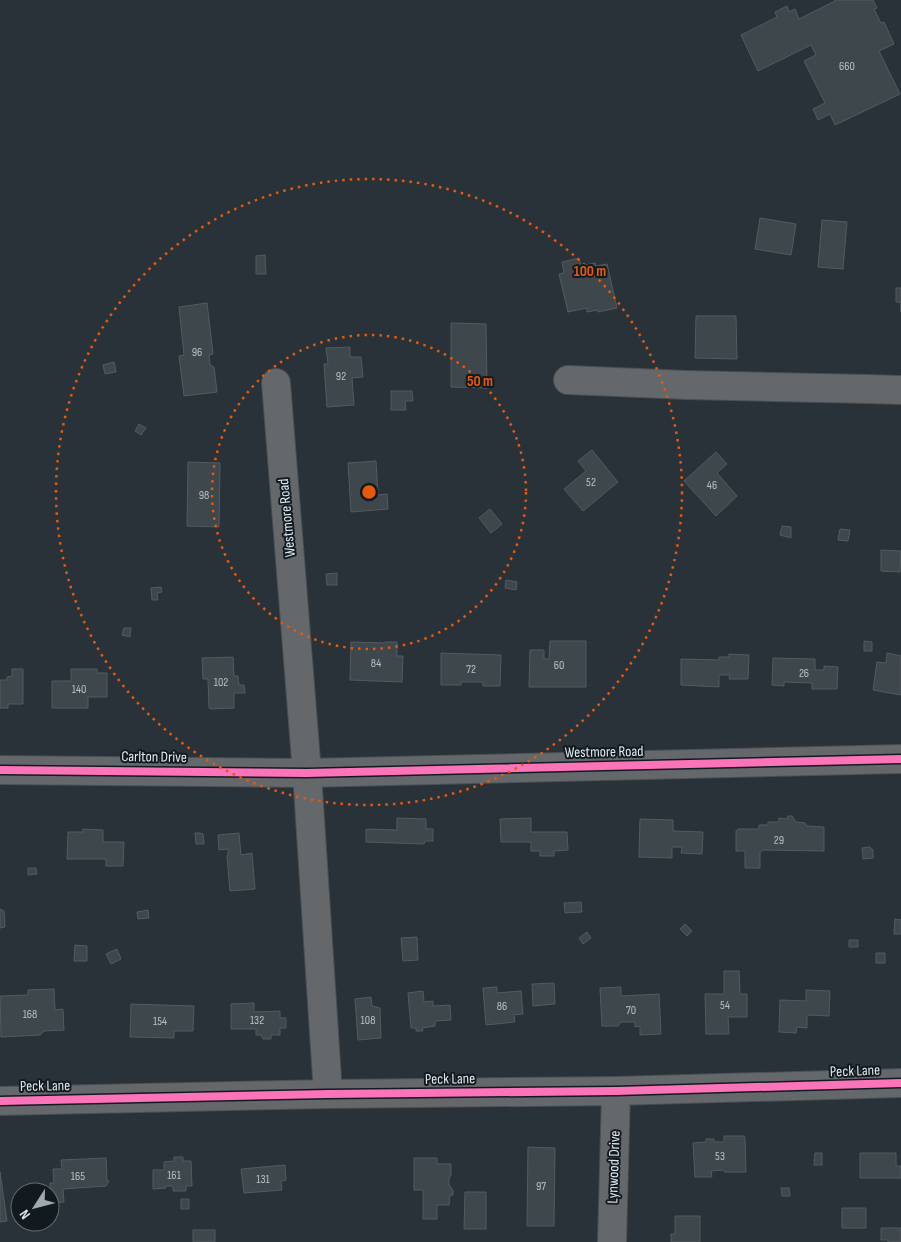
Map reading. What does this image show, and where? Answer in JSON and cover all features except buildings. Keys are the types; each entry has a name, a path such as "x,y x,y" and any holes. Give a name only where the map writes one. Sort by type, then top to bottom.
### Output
{"street":[{"path":"568,380 901,390"},
{"name":"Westmore Road","path":"276,383 307,773 328,1094"},
{"name":"Westmore Road","path":"307,773 901,759"},
{"name":"Carlton Drive","path":"0,770 307,773"},
{"name":"Peck Lane","path":"0,1101 328,1094 616,1091 901,1083"},
{"name":"Lynwood Drive","path":"612,1242 616,1091"}],"cycle path":[{"path":"0,770 307,773 901,759"},
{"path":"0,1101 328,1094 616,1091 901,1083"}]}
